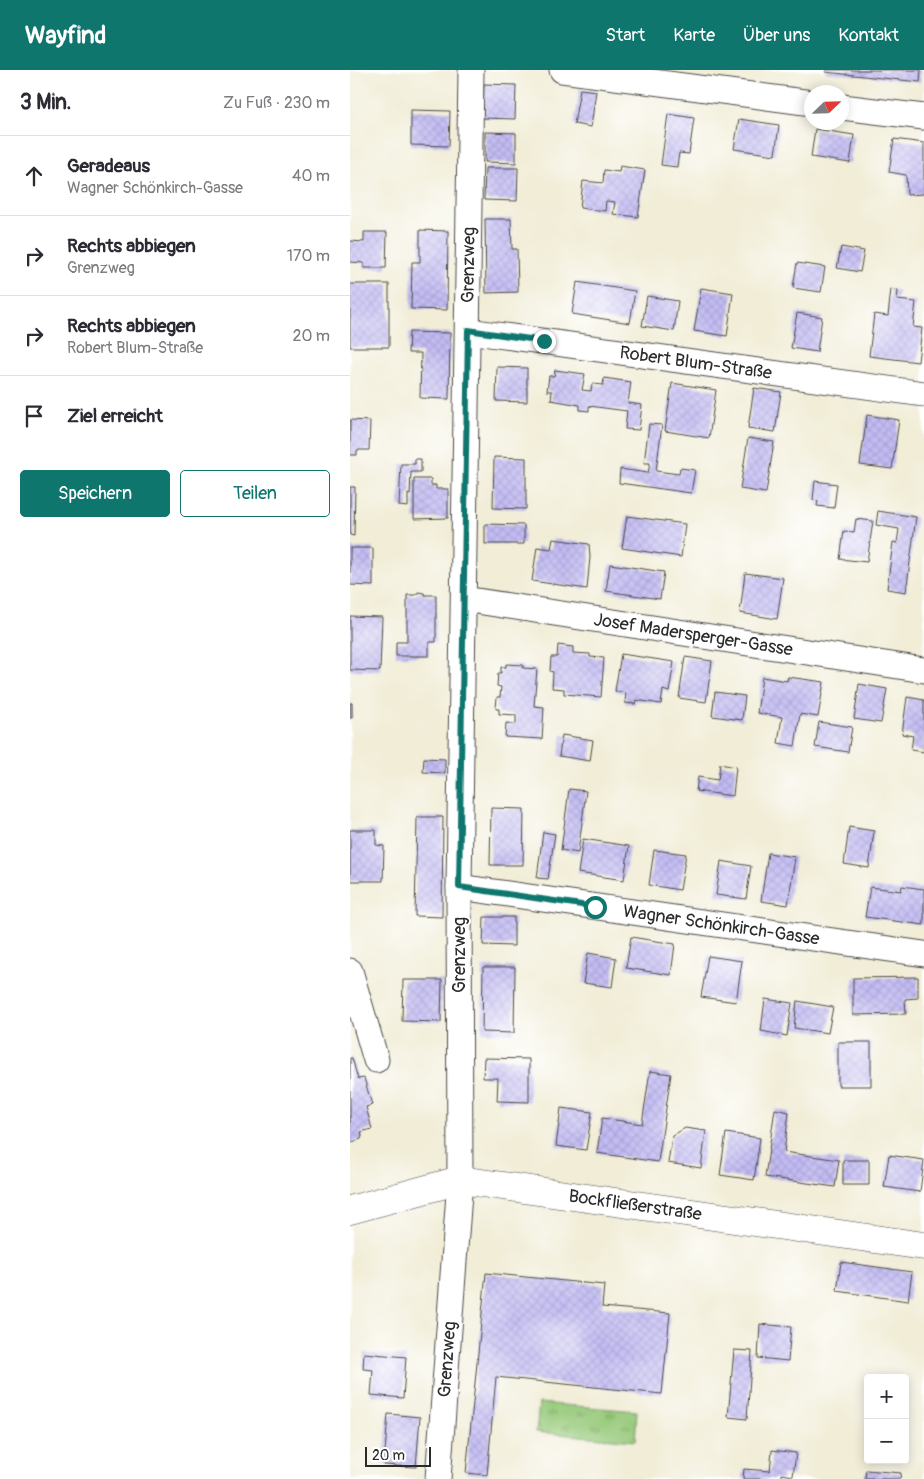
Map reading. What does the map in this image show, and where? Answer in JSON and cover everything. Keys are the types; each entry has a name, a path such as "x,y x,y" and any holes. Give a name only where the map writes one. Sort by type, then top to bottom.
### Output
{"main road":[{"name":"Bockfließerstraße","path":"350,1210 460,1180 924,1246"}],"street":[{"name":"Grenzweg","path":"438,1479 460,1180 459,887 471,70"},
{"path":"562,70 804,102"},
{"path":"849,108 924,117"},
{"name":"Robert Blum-Straße","path":"468,330 924,394"},
{"name":"Josef Madersperger-Gasse","path":"464,599 924,670"},
{"name":"Wagner Schönkirch-Gasse","path":"459,887 924,954"},
{"path":"350,971 376,1060"}],"green space":[{"path":"539,1403 637,1411 635,1441 536,1432"}],"building":[{"path":"826,70 921,70 920,82 825,72"},
{"path":"484,84 516,85 515,119 483,118"},
{"path":"580,89 596,91 591,127 574,124"},
{"path":"411,110 450,111 449,146 411,145"},
{"path":"668,114 694,118 689,154 679,153 677,167 661,165"},
{"path":"739,119 779,125 775,155 734,149"},
{"path":"815,130 854,135 850,163 811,157"},
{"path":"485,132 516,133 516,163 485,162"},
{"path":"894,139 924,143 924,194 907,195 906,175 889,172"},
{"path":"620,166 645,170 638,217 613,214 615,202 606,201 605,211 580,208 583,181 603,183 604,170 619,172"},
{"path":"485,168 518,168 517,201 484,200"},
{"path":"485,219 511,219 512,249 517,249 518,292 486,293"},
{"path":"420,230 448,231 447,310 411,309 412,262 420,262"},
{"path":"364,232 387,232 386,268 364,268 364,263 350,262 350,241 364,242"},
{"path":"841,247 864,251 860,272 837,268"},
{"path":"797,263 825,267 821,292 793,288"},
{"path":"577,282 635,291 630,323 572,314"},
{"path":"350,284 389,284 389,347 350,347"},
{"path":"701,288 733,293 727,336 694,331"},
{"path":"891,289 898,291 897,300 916,302 913,327 922,328 918,362 869,356 874,314 888,316"},
{"path":"647,296 678,301 674,331 642,326"},
{"path":"797,313 822,317 817,352 791,348"},
{"path":"409,332 450,333 449,399 420,398 421,353 408,353"},
{"path":"497,367 527,368 527,402 496,401"},
{"path":"555,370 585,374 582,390 591,391 592,384 603,385 604,378 631,382 628,403 642,405 639,430 625,429 627,411 589,406 589,411 580,410 580,405 551,400 552,391 547,391 549,376 554,376"},
{"path":"672,383 716,390 709,438 665,431"},
{"path":"754,388 781,392 775,432 748,428"},
{"path":"867,415 899,420 892,469 860,465"},
{"path":"350,420 370,421 369,450 357,450 357,455 350,455"},
{"path":"649,424 662,425 656,471 679,474 680,468 695,470 691,493 619,483 620,469 648,473 650,463 644,463"},
{"path":"748,438 774,442 766,493 740,489"},
{"path":"494,457 526,458 526,509 493,508"},
{"path":"415,459 421,459 421,472 411,472 408,507 399,506 401,464 415,464"},
{"path":"414,479 431,479 431,485 436,485 436,489 448,489 448,518 414,519"},
{"path":"815,481 837,484 834,508 817,506 818,501 813,500"},
{"path":"350,487 355,487 354,536 350,535"},
{"path":"878,511 916,517 906,592 887,589 893,542 897,543 899,529 876,525"},
{"path":"627,516 685,524 681,557 622,548"},
{"path":"856,519 873,521 867,562 840,559 844,531 854,532"},
{"path":"485,524 524,525 524,544 485,544"},
{"path":"553,539 589,544 590,557 587,589 532,581 537,547 551,549"},
{"path":"350,548 373,548 373,586 350,585"},
{"path":"610,564 664,572 660,599 606,591"},
{"path":"745,573 783,578 777,619 740,613"},
{"path":"418,592 425,595 436,595 436,642 429,642 429,656 396,656 396,642 407,642 407,595 416,595"},
{"path":"350,616 382,617 380,671 350,670"},
{"path":"558,645 573,647 573,653 590,654 590,657 604,658 601,697 564,694 564,689 552,688 553,672 550,671 551,657 557,657"},
{"path":"621,654 674,662 669,692 663,690 661,704 636,700 635,704 625,703 626,693 615,691"},
{"path":"685,657 712,661 706,702 679,698"},
{"path":"506,664 523,665 523,668 537,669 534,706 544,707 542,739 505,737 506,723 516,724 516,715 499,714 499,709 496,709 497,697 500,697 501,687 497,686 498,673 501,673 501,667 506,667"},
{"path":"762,677 787,681 788,677 824,682 818,717 800,714 795,746 778,743 782,717 757,713"},
{"path":"859,684 887,689 881,723 854,719"},
{"path":"715,692 745,696 742,720 712,716"},
{"path":"907,697 924,700 924,752 911,750 913,736 902,734"},
{"path":"350,703 352,703 352,718 350,718"},
{"path":"819,722 852,727 848,752 815,747"},
{"path":"562,735 593,740 590,761 559,756"},
{"path":"424,758 445,759 445,773 423,772"},
{"path":"720,764 736,767 733,796 696,791 698,777 718,780"},
{"path":"569,789 586,791 578,853 561,850"},
{"path":"491,808 524,809 523,865 490,865"},
{"path":"417,817 443,817 442,917 415,916"},
{"path":"849,827 874,831 869,868 844,864"},
{"path":"350,830 376,830 376,845 384,846 383,881 350,881"},
{"path":"543,832 555,834 548,879 537,878"},
{"path":"583,839 629,846 624,880 578,873"},
{"path":"654,850 686,854 680,890 649,885"},
{"path":"768,853 795,857 788,905 761,901"},
{"path":"721,861 751,866 746,899 716,895"},
{"path":"902,886 924,889 924,925 865,917 870,887 901,891"},
{"path":"484,917 514,917 514,946 483,945"},
{"path":"631,937 675,944 671,975 626,968"},
{"path":"588,953 616,958 612,987 583,983"},
{"path":"708,956 742,961 736,1002 701,997"},
{"path":"483,967 515,967 514,1033 482,1032"},
{"path":"918,977 918,998 905,999 906,1014 853,1015 853,978"},
{"path":"403,980 442,980 441,1022 402,1021"},
{"path":"765,999 792,1003 787,1036 761,1031"},
{"path":"797,1001 833,1007 828,1033 794,1028"},
{"path":"838,1042 871,1042 871,1086 838,1086"},
{"path":"350,1058 352,1058 358,1079 364,1078 372,1105 366,1107 372,1129 361,1132 361,1139 350,1143"},
{"path":"484,1058 529,1059 529,1102 497,1101 498,1078 483,1078"},
{"path":"650,1071 671,1074 658,1162 597,1153 602,1118 642,1124"},
{"path":"561,1108 592,1112 586,1150 556,1146"},
{"path":"775,1109 789,1112 784,1152 839,1160 835,1187 765,1177"},
{"path":"685,1128 706,1131 701,1168 668,1163 672,1136"},
{"path":"726,1133 760,1138 754,1180 720,1175"},
{"path":"889,1155 924,1160 920,1192 884,1187"},
{"path":"843,1160 869,1160 869,1185 843,1185"},
{"path":"841,1262 912,1272 908,1301 837,1291"},
{"path":"486,1273 604,1285 602,1307 670,1313 662,1394 496,1377 487,1475 466,1473"},
{"path":"760,1324 791,1327 788,1361 758,1358"},
{"path":"734,1350 752,1351 747,1419 728,1417"},
{"path":"364,1353 406,1357 403,1398 371,1395 373,1370 363,1369"},
{"path":"388,1414 420,1417 416,1467 384,1465"},
{"path":"772,1450 796,1453 793,1476 782,1474 782,1479 743,1479 744,1469 770,1471"},
{"path":"866,1470 901,1473 900,1479 865,1479"}],"route":[{"path":"544,341 468,330 459,887 595,907"}]}
